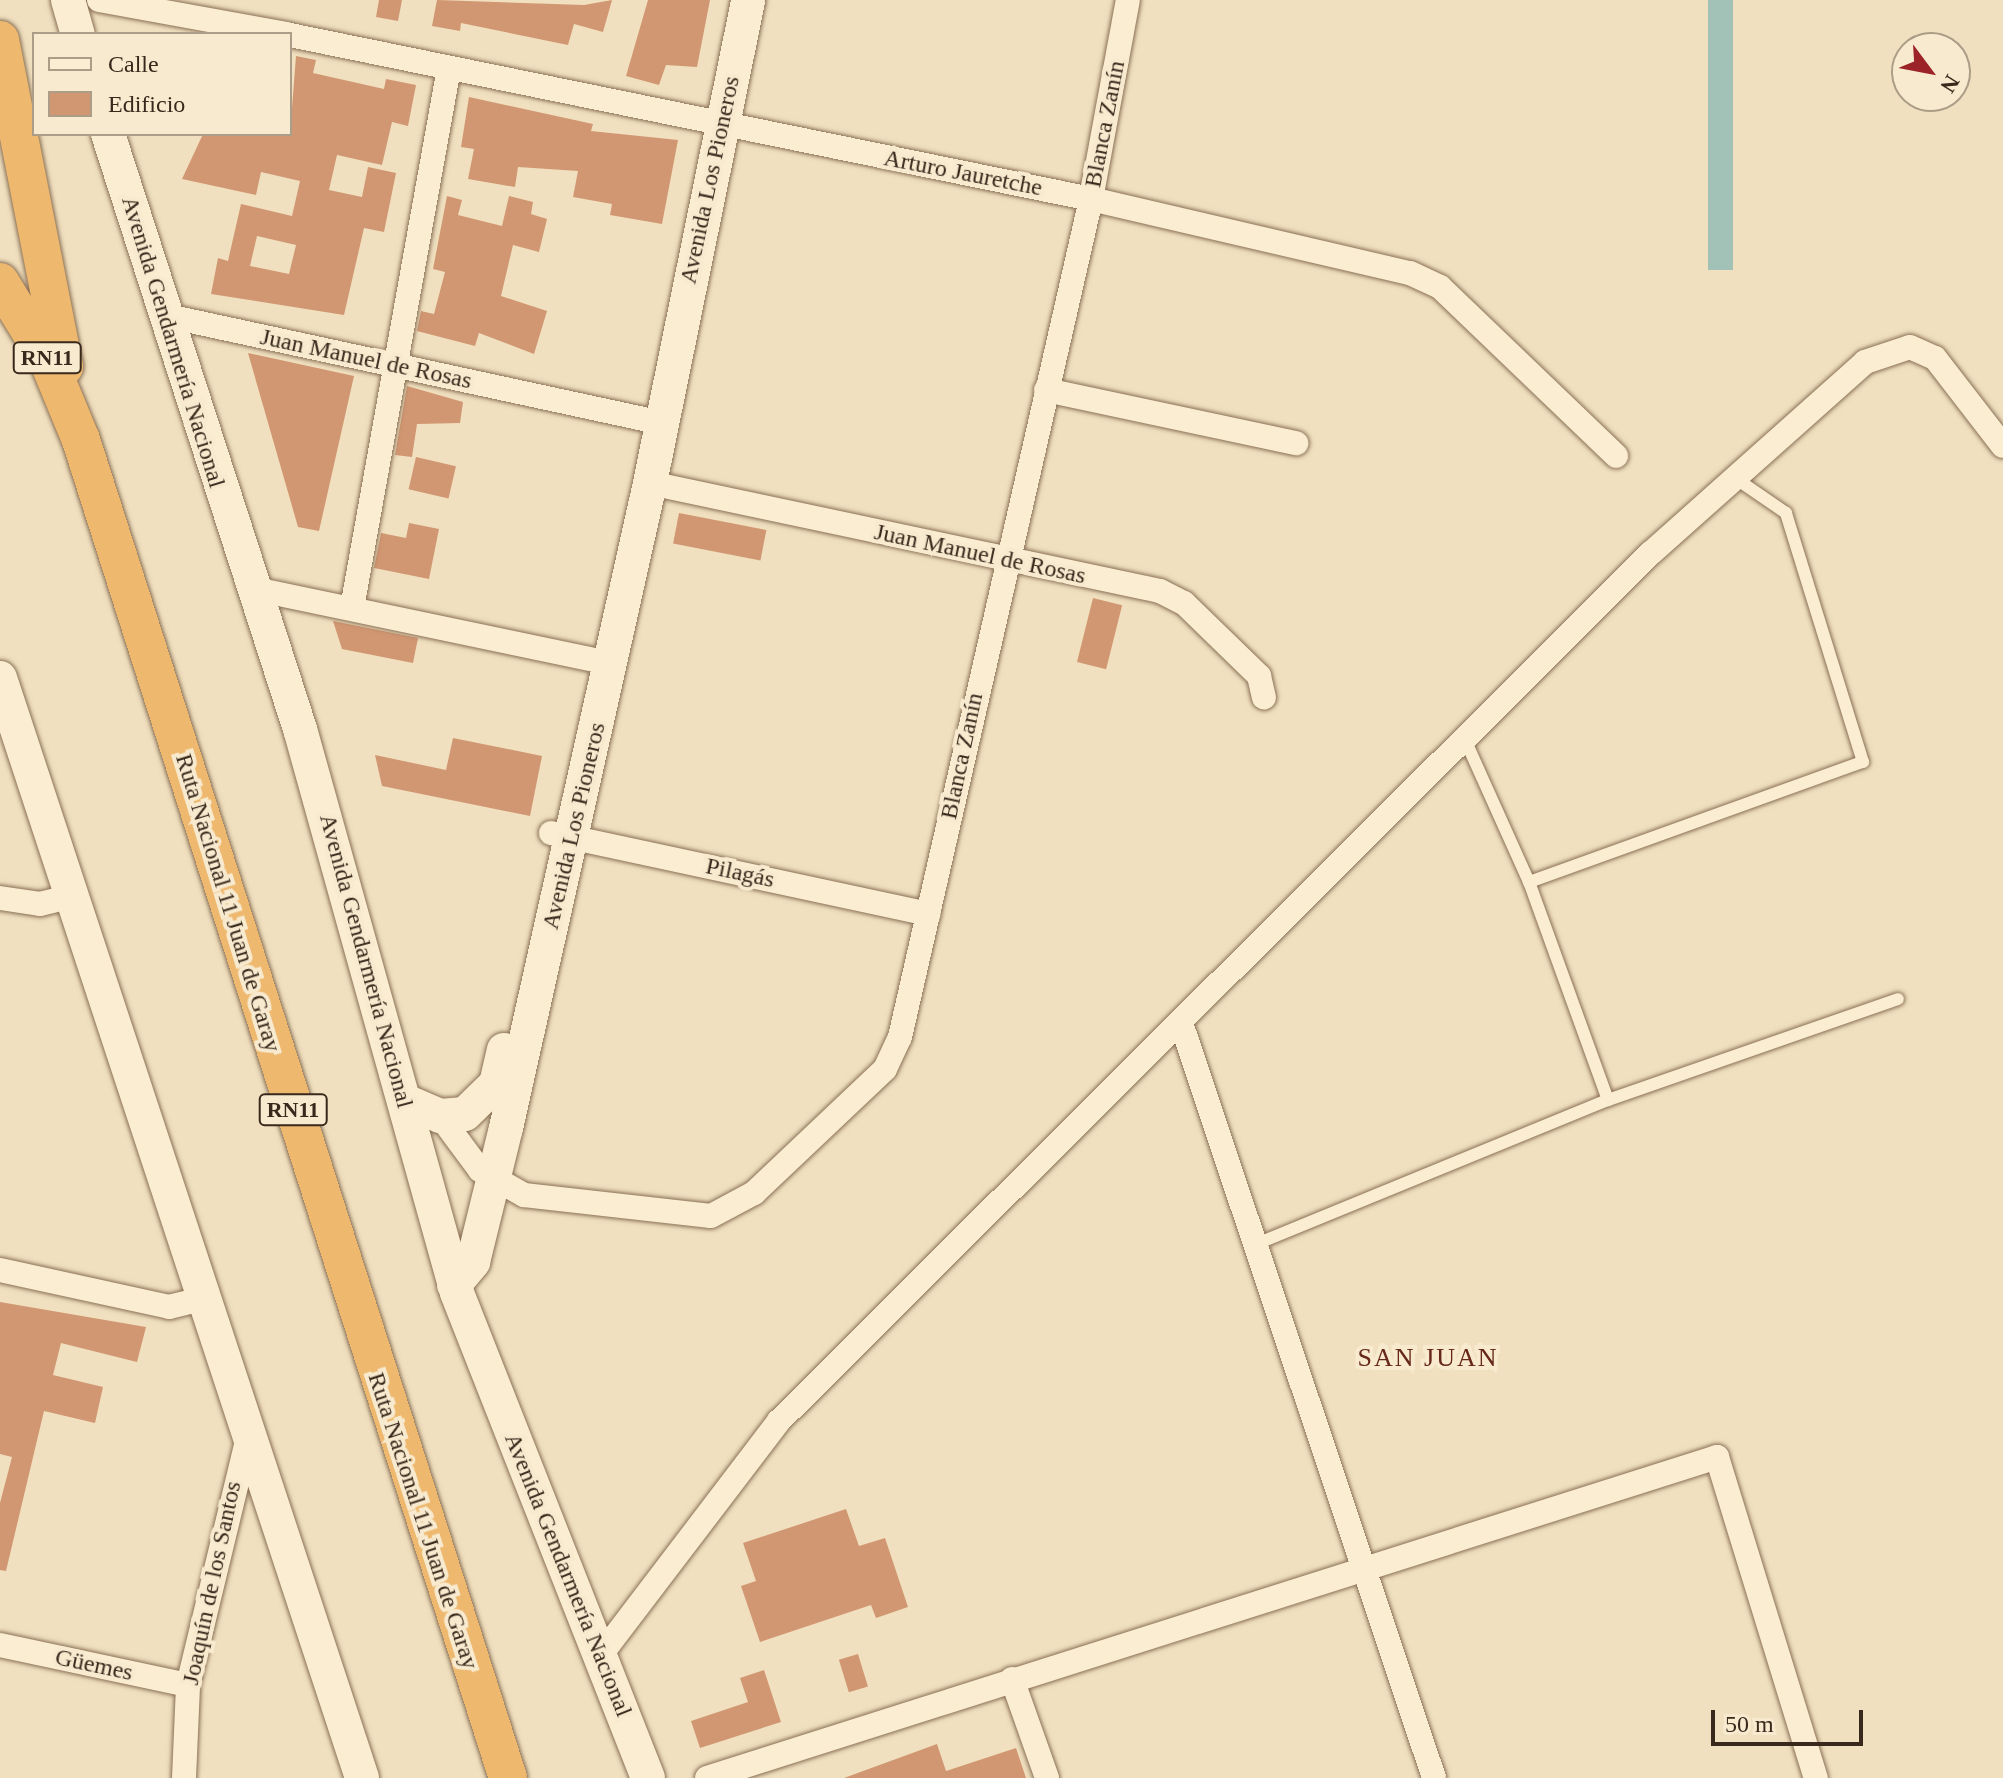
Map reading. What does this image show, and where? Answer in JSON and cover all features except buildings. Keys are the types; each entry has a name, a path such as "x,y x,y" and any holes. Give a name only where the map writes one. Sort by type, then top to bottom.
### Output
{"highway":[{"name":"Ruta Nacional 11 Juan de Garay","path":"0,40 81,440"},
{"name":"Ruta Nacional 11 Juan de Garay","path":"0,282 48,360 81,440 508,1778"}],"main road":[{"path":"68,0 77,32"},
{"name":"Avenida Los Pioneros","path":"454,1285 473,1262 494,1180 561,835 652,421 671,359 748,0"},
{"name":"Avenida Gendarmería Nacional","path":"109,136 250,588 313,775 454,1285 543,1520 603,1652 648,1778"},
{"name":"Avenida Los Pioneros","path":"600,661 650,483 652,421"},
{"path":"0,678 362,1778"},
{"name":"Avenida Los Pioneros","path":"440,1116 465,1114 496,1084 561,835"},
{"path":"405,1101 440,1116"}],"street":[{"name":"Arturo Jauretche","path":"99,0 184,6 282,32"},
{"name":"Blanca Zanín","path":"494,1180 556,1203 711,1216 729,1210 885,1069 900,1037 1005,561 1091,199 1128,0"},
{"name":"Arturo Jauretche","path":"292,35 1091,199 1410,273 1440,287 1616,456"},
{"path":"352,608 392,365 449,68"},
{"name":"Juan Manuel de Rosas","path":"163,315 652,421"},
{"path":"603,1652 779,1421 1735,478 1865,362 1910,347 1935,358 2003,446"},
{"path":"1046,390 1296,443"},
{"name":"Juan Manuel de Rosas","path":"650,483 1005,561 1160,591 1184,603 1259,676 1264,697"},
{"path":"250,588 600,661"},
{"name":"Pilagás","path":"561,835 928,914"},
{"path":"0,898 40,904 73,896"},
{"path":"1182,1026 1359,1565 1434,1778"},
{"path":"440,1116 494,1180"},
{"path":"0,1270 169,1307 202,1299"},
{"name":"Joaquín de los Santos","path":"184,1778 188,1685 248,1437"},
{"path":"707,1778 1359,1565 1717,1457 1816,1778"},
{"name":"Güemes","path":"0,1645 188,1685"},
{"path":"1012,1679 1047,1778"}],"lane":[{"path":"1529,882 1863,762 1790,522 1773,501 1735,478"},
{"path":"1466,742 1529,882 1608,1100"},
{"path":"1254,1245 1608,1100 1898,999"}],"water":[{"path":"1708,0 1733,0 1733,270 1708,270"}],"district":[{"name":"SAN JUAN","path":"1428,1358"}]}
